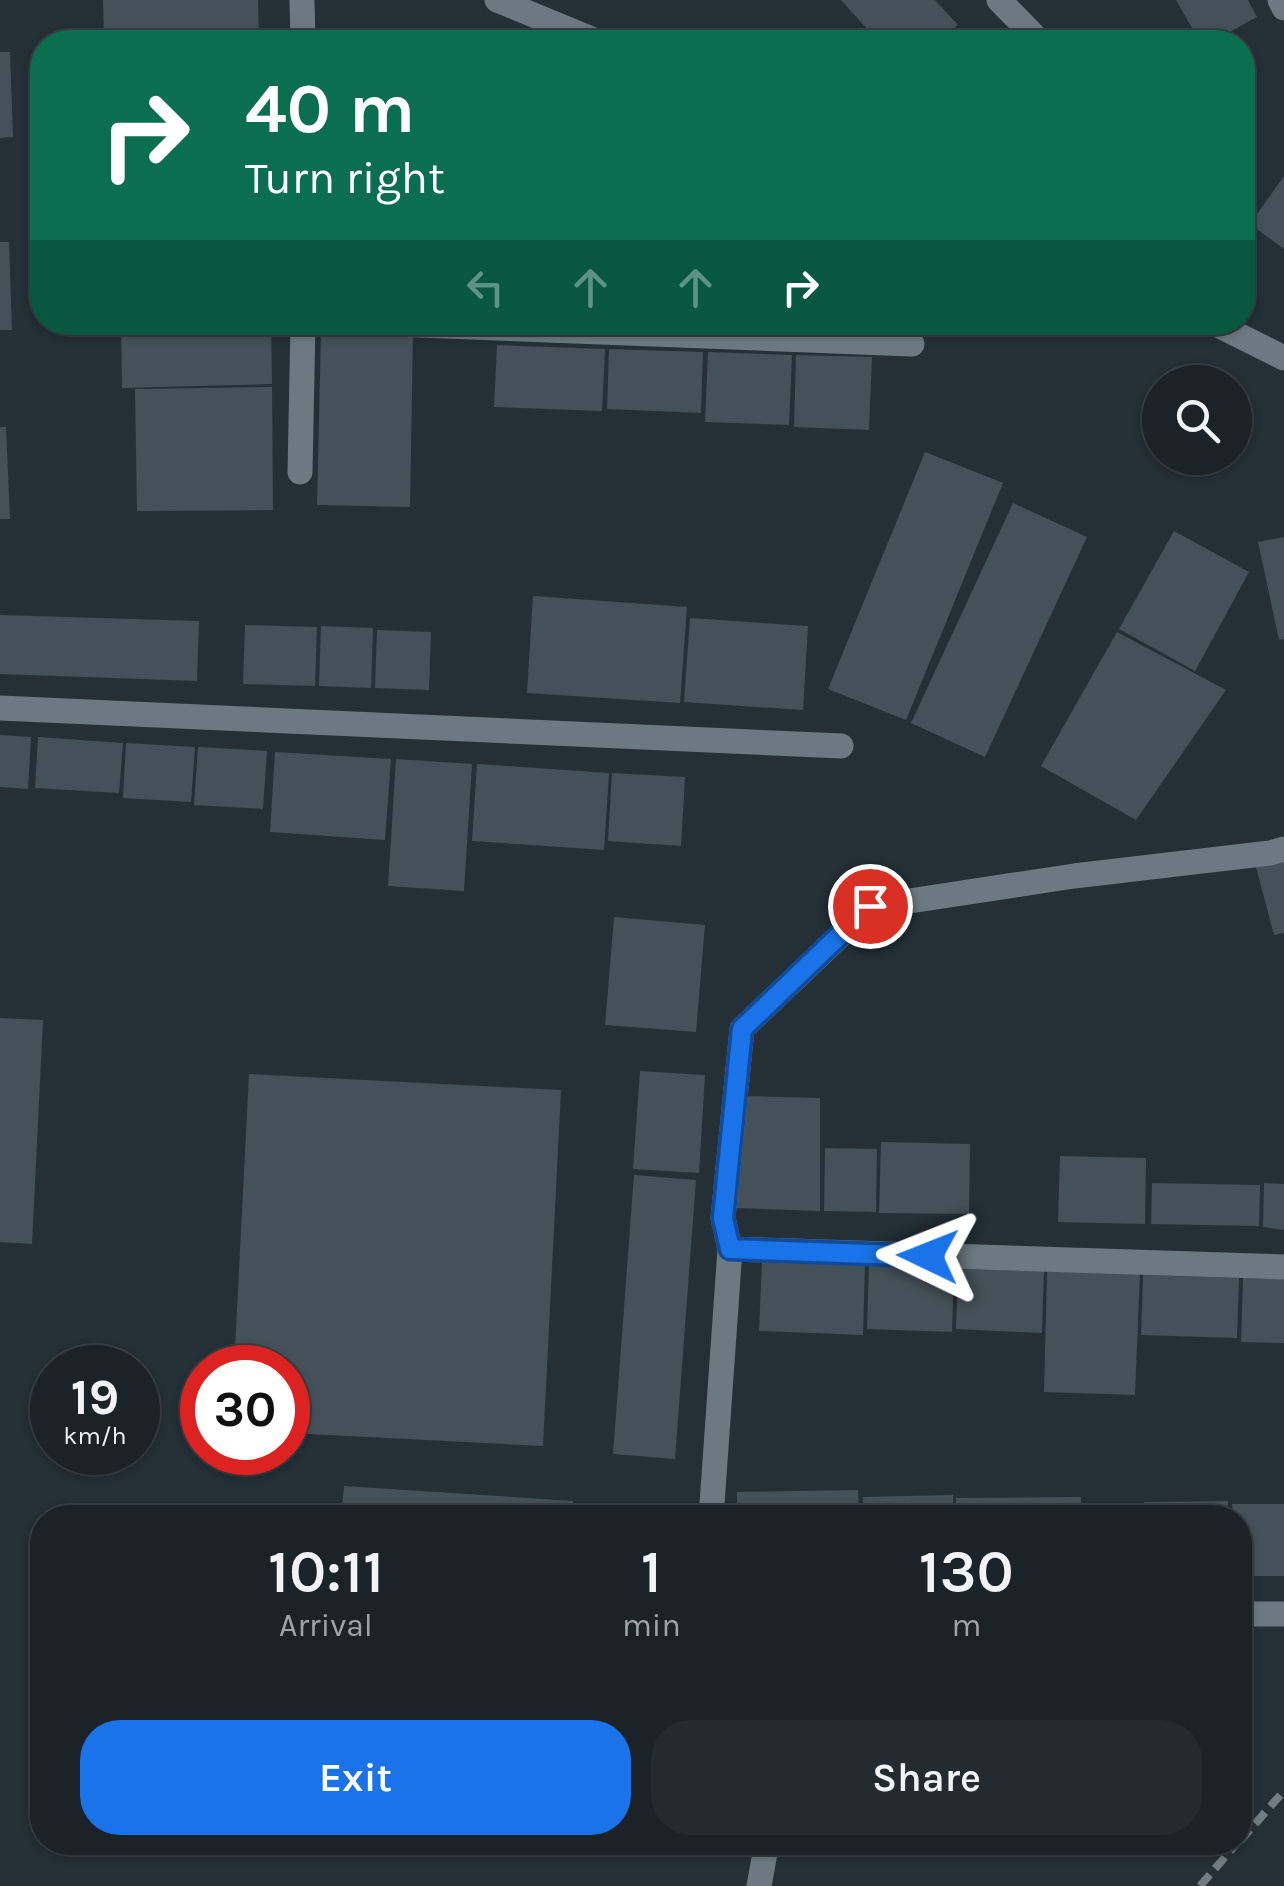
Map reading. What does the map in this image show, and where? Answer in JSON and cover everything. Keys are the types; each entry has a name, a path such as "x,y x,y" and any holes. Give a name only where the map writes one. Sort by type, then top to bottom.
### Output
{"street":[{"path":"302,0 302,30"},
{"path":"497,0 570,30"},
{"path":"999,0 1028,30"},
{"path":"1280,0 1284,8"},
{"path":"300,472 303,335"},
{"path":"678,335 912,344"},
{"path":"1238,335 1284,358"},
{"path":"0,708 841,746"},
{"path":"712,1505 730,1249 723,1218 742,1029 870,906 1074,876 1270,854 1284,848"},
{"path":"730,1249 1284,1267"},
{"path":"1252,1614 1284,1614"},
{"path":"759,1886 765,1855"}],"building":[{"path":"103,0 258,0 259,30 104,30"},
{"path":"841,0 935,0 958,25 952,30 868,30"},
{"path":"1176,0 1248,0 1257,17 1233,30 1193,30"},
{"path":"0,52 10,52 13,137 0,138"},
{"path":"1284,176 1284,249 1255,228 1255,217"},
{"path":"0,242 9,242 12,330 0,330"},
{"path":"121,335 271,335 272,384 122,388"},
{"path":"321,335 413,335 410,507 317,505"},
{"path":"497,345 605,349 602,411 494,407"},
{"path":"609,349 703,352 701,413 607,409"},
{"path":"708,352 792,355 789,425 705,422"},
{"path":"796,355 872,357 869,430 794,427"},
{"path":"272,387 273,510 137,511 135,389"},
{"path":"0,427 6,427 10,519 0,519"},
{"path":"925,452 1003,483 906,720 828,689"},
{"path":"1013,503 1087,537 985,757 911,723"},
{"path":"1174,531 1249,572 1195,671 1119,629"},
{"path":"1284,537 1284,639 1279,640 1258,542"},
{"path":"533,596 687,607 680,703 527,693"},
{"path":"0,615 199,621 197,681 0,674"},
{"path":"690,618 808,626 803,710 684,702"},
{"path":"245,625 317,627 315,686 243,684"},
{"path":"321,626 373,628 371,688 319,686"},
{"path":"377,630 431,632 429,690 375,688"},
{"path":"1117,632 1226,690 1136,820 1041,766"},
{"path":"0,735 31,737 28,789 0,787"},
{"path":"38,737 123,743 119,793 35,788"},
{"path":"126,743 195,747 191,802 123,798"},
{"path":"198,747 267,751 263,809 194,805"},
{"path":"275,752 391,759 385,840 270,832"},
{"path":"396,759 472,764 464,891 388,886"},
{"path":"477,764 609,773 604,850 472,841"},
{"path":"612,773 685,777 681,846 608,841"},
{"path":"1284,859 1284,933 1274,935 1256,867"},
{"path":"614,917 705,925 696,1032 605,1025"},
{"path":"0,1018 43,1020 32,1244 0,1242"},
{"path":"640,1071 705,1075 699,1173 633,1169"},
{"path":"249,1074 561,1090 543,1446 310,1434 310,1345 235,1345"},
{"path":"740,1096 820,1098 820,1211 736,1208"},
{"path":"881,1142 970,1144 969,1214 879,1213"},
{"path":"825,1148 877,1149 876,1212 824,1211"},
{"path":"1060,1156 1146,1158 1145,1224 1058,1222"},
{"path":"634,1175 696,1180 675,1459 613,1454"},
{"path":"1152,1183 1260,1185 1259,1226 1151,1224"},
{"path":"1264,1183 1284,1184 1284,1230 1263,1227"},
{"path":"762,1262 865,1265 863,1335 759,1331"},
{"path":"869,1265 954,1268 952,1332 867,1329"},
{"path":"958,1269 1044,1271 1042,1333 956,1329"},
{"path":"1047,1271 1140,1274 1135,1395 1044,1392"},
{"path":"1143,1275 1239,1278 1237,1338 1141,1335"},
{"path":"1243,1278 1284,1279 1284,1343 1241,1342"},
{"path":"344,1486 573,1501 573,1505 342,1505"},
{"path":"858,1490 859,1505 737,1505 737,1492"},
{"path":"953,1495 953,1505 863,1505 863,1497"},
{"path":"1081,1497 1081,1505 956,1505 956,1498"},
{"path":"1228,1501 1228,1505 1144,1505"},
{"path":"1284,1504 1284,1576 1252,1576 1252,1505 1232,1505"}],"railway":[{"path":"1252,1827 1284,1791"},
{"path":"1200,1886 1227,1855"}],"route":[{"path":"870,906 742,1029 723,1218 730,1249 928,1256"}]}
